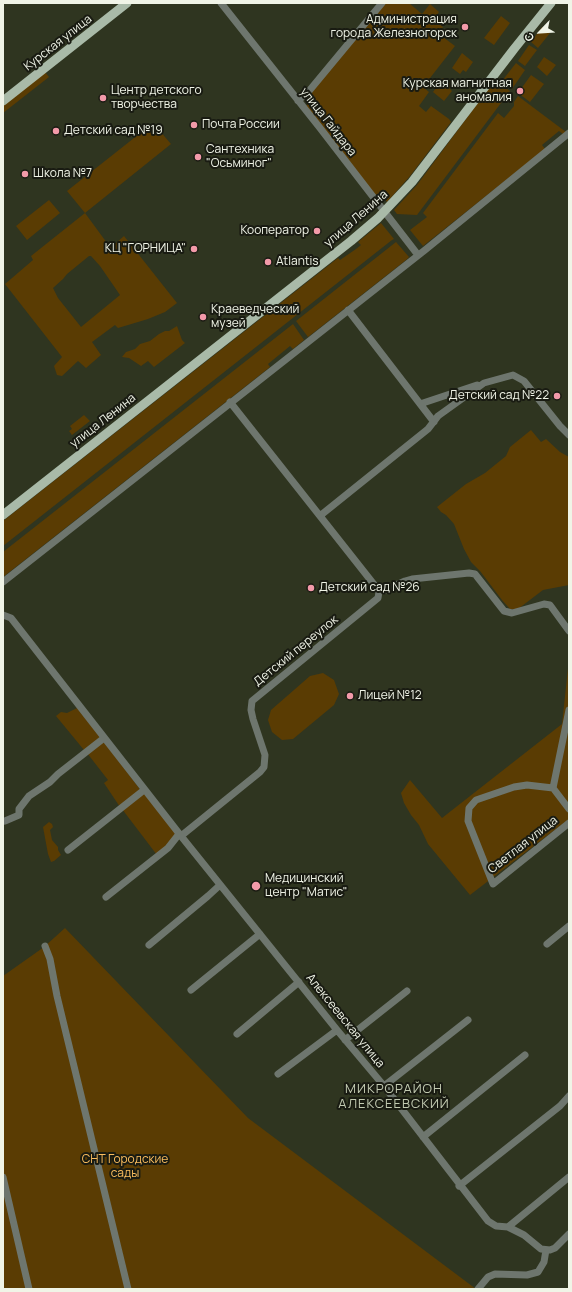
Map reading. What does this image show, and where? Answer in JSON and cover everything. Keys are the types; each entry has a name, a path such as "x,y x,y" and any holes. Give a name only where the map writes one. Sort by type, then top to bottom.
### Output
{"main road":[{"name":"Курская улица","path":"3,101 127,3"},
{"name":"улица Ленина","path":"3,515 345,246 384,212 412,182 551,3"}],"street":[{"name":"улица Гайдара","path":"221,3 418,255"},
{"path":"298,101 309,91 382,3"},
{"path":"3,582 418,255 569,133"},
{"path":"348,310 434,422"},
{"path":"420,404 513,375 524,381 569,435"},
{"path":"320,515 395,457 428,429 438,416 484,383"},
{"path":"230,402 376,586 385,590 412,579 470,573 475,574 504,611 512,613 544,604 550,605 569,631"},
{"name":"Детский переулок","path":"180,835 260,772 264,767 265,755 253,719 252,701 378,598 379,592 376,586"},
{"path":"3,615 10,618 180,835 168,848 106,897"},
{"path":"569,710 553,788 569,809"},
{"path":"5,821 19,815 19,809 29,796 50,782 104,738"},
{"name":"Светлая улица","path":"553,788 528,785 514,787 476,800 469,808 468,821 493,884 569,823"},
{"path":"68,850 144,790"},
{"name":"Алексеевская улица","path":"180,835 345,1040 384,1086 488,1221 496,1226 508,1227 524,1235 541,1249 546,1250"},
{"path":"149,945 220,885"},
{"path":"547,944 569,926"},
{"path":"190,990 260,934"},
{"path":"45,946 50,959 57,996 128,1289"},
{"path":"236,1034 299,982"},
{"path":"345,1040 406,991"},
{"path":"384,1086 468,1020"},
{"path":"278,1074 337,1030"},
{"path":"423,1137 525,1055"},
{"path":"460,1186 560,1106 569,1096"},
{"path":"3,1177 30,1289"},
{"path":"508,1227 569,1177"},
{"path":"478,1289 488,1277 495,1274 527,1275 538,1272 544,1262 546,1250 555,1248 568,1236"}],"green space":[{"path":"385,3 409,3 422,14 430,4 439,12 434,19 443,27 439,34 455,46 423,87 429,92 419,106 426,112 431,106 451,122 410,176 387,202 381,194 376,198 306,106 310,101 306,98"},
{"path":"501,16 510,23 494,45 484,38"},
{"path":"542,27 550,33 538,48 531,42"},
{"path":"529,45 537,50 525,66 518,61"},
{"path":"462,53 473,62 466,72 463,70 460,74 452,68"},
{"path":"544,57 556,65 547,76 537,67"},
{"path":"516,63 525,70 512,89 502,81"},
{"path":"45,72 49,77 3,113 3,106"},
{"path":"531,75 544,84 530,102 518,93"},
{"path":"443,78 452,85 449,88 452,91 444,101 433,92"},
{"path":"495,80 510,91 417,215 397,214 394,210 417,185"},
{"path":"518,96 566,132 563,134 559,131 542,145 545,149 423,246 410,230 427,217 423,213 498,113 504,118 514,106 514,102"},
{"path":"153,123 171,144 85,213 67,191"},
{"path":"49,200 60,213 27,240 16,226"},
{"path":"85,213 107,243 115,244 124,236 177,303 165,312 148,319 118,328 115,325 92,342 101,355 86,368 78,361 62,376 57,375 54,366 62,357 5,284 33,260 31,256","holes":["91,256 100,266 120,295 81,327 58,298 53,288 67,274"]},
{"path":"381,223 394,239 3,546 3,521 338,258 340,260 356,249 361,245 358,242"},
{"path":"396,242 409,257 308,337 296,321"},
{"path":"293,324 304,340 293,349 290,346 268,364 270,367 3,577 3,552"},
{"path":"177,326 182,340 185,343 154,367 148,361 141,366 129,358 122,357 126,352 135,349 140,344 150,341 159,334 169,331"},
{"path":"84,415 90,421 72,435 69,431 72,429 70,426"},
{"path":"531,430 541,442 546,439 560,452 569,457 569,585 543,590 518,609 510,609 471,562 454,524 437,507 466,484 485,473 506,456 510,447"},
{"path":"569,659 569,819 470,895 428,844 419,825 404,803 401,793 410,780 442,818 562,724"},
{"path":"323,673 334,680 339,694 334,705 293,739 282,740 272,732 268,720 271,710 310,676"},
{"path":"77,708 99,735 99,739 84,750 56,716 61,712 67,713"},
{"path":"101,742 105,743 140,791 120,807 104,783 108,780 87,753"},
{"path":"143,792 176,833 176,836 157,855 122,809"},
{"path":"49,822 53,827 50,830 52,840 58,847 61,855 51,862 43,827"},
{"name":"СНТ Городские сады","path":"65,928 248,1118 476,1289 3,1289 3,976 44,947"}],"place":[{"name":"Администрация города Железногорск","path":"465,27"},
{"name":"Курская магнитная аномалия","path":"520,91"},
{"name":"Центр детского творчества","path":"103,98"},
{"name":"Почта России","path":"194,125"},
{"name":"Детский сад №19","path":"56,131"},
{"name":"Сантехника \"Осьминог\"","path":"198,157"},
{"name":"Школа №7","path":"25,174"},
{"name":"Кооператор","path":"317,231"},
{"name":"КЦ \"ГОРНИЦА\"","path":"194,249"},
{"name":"Atlantis","path":"268,262"},
{"name":"Краеведческий музей","path":"203,317"},
{"name":"Детский сад №22","path":"557,396"},
{"name":"Детский сад №26","path":"311,588"},
{"name":"Лицей №12","path":"350,696"},
{"name":"Медицинский центр \"Матис\"","path":"256,886"}],"district":[{"name":"МИКРОРАЙОН АЛЕКСЕЕВСКИЙ","path":"394,1096"}]}
